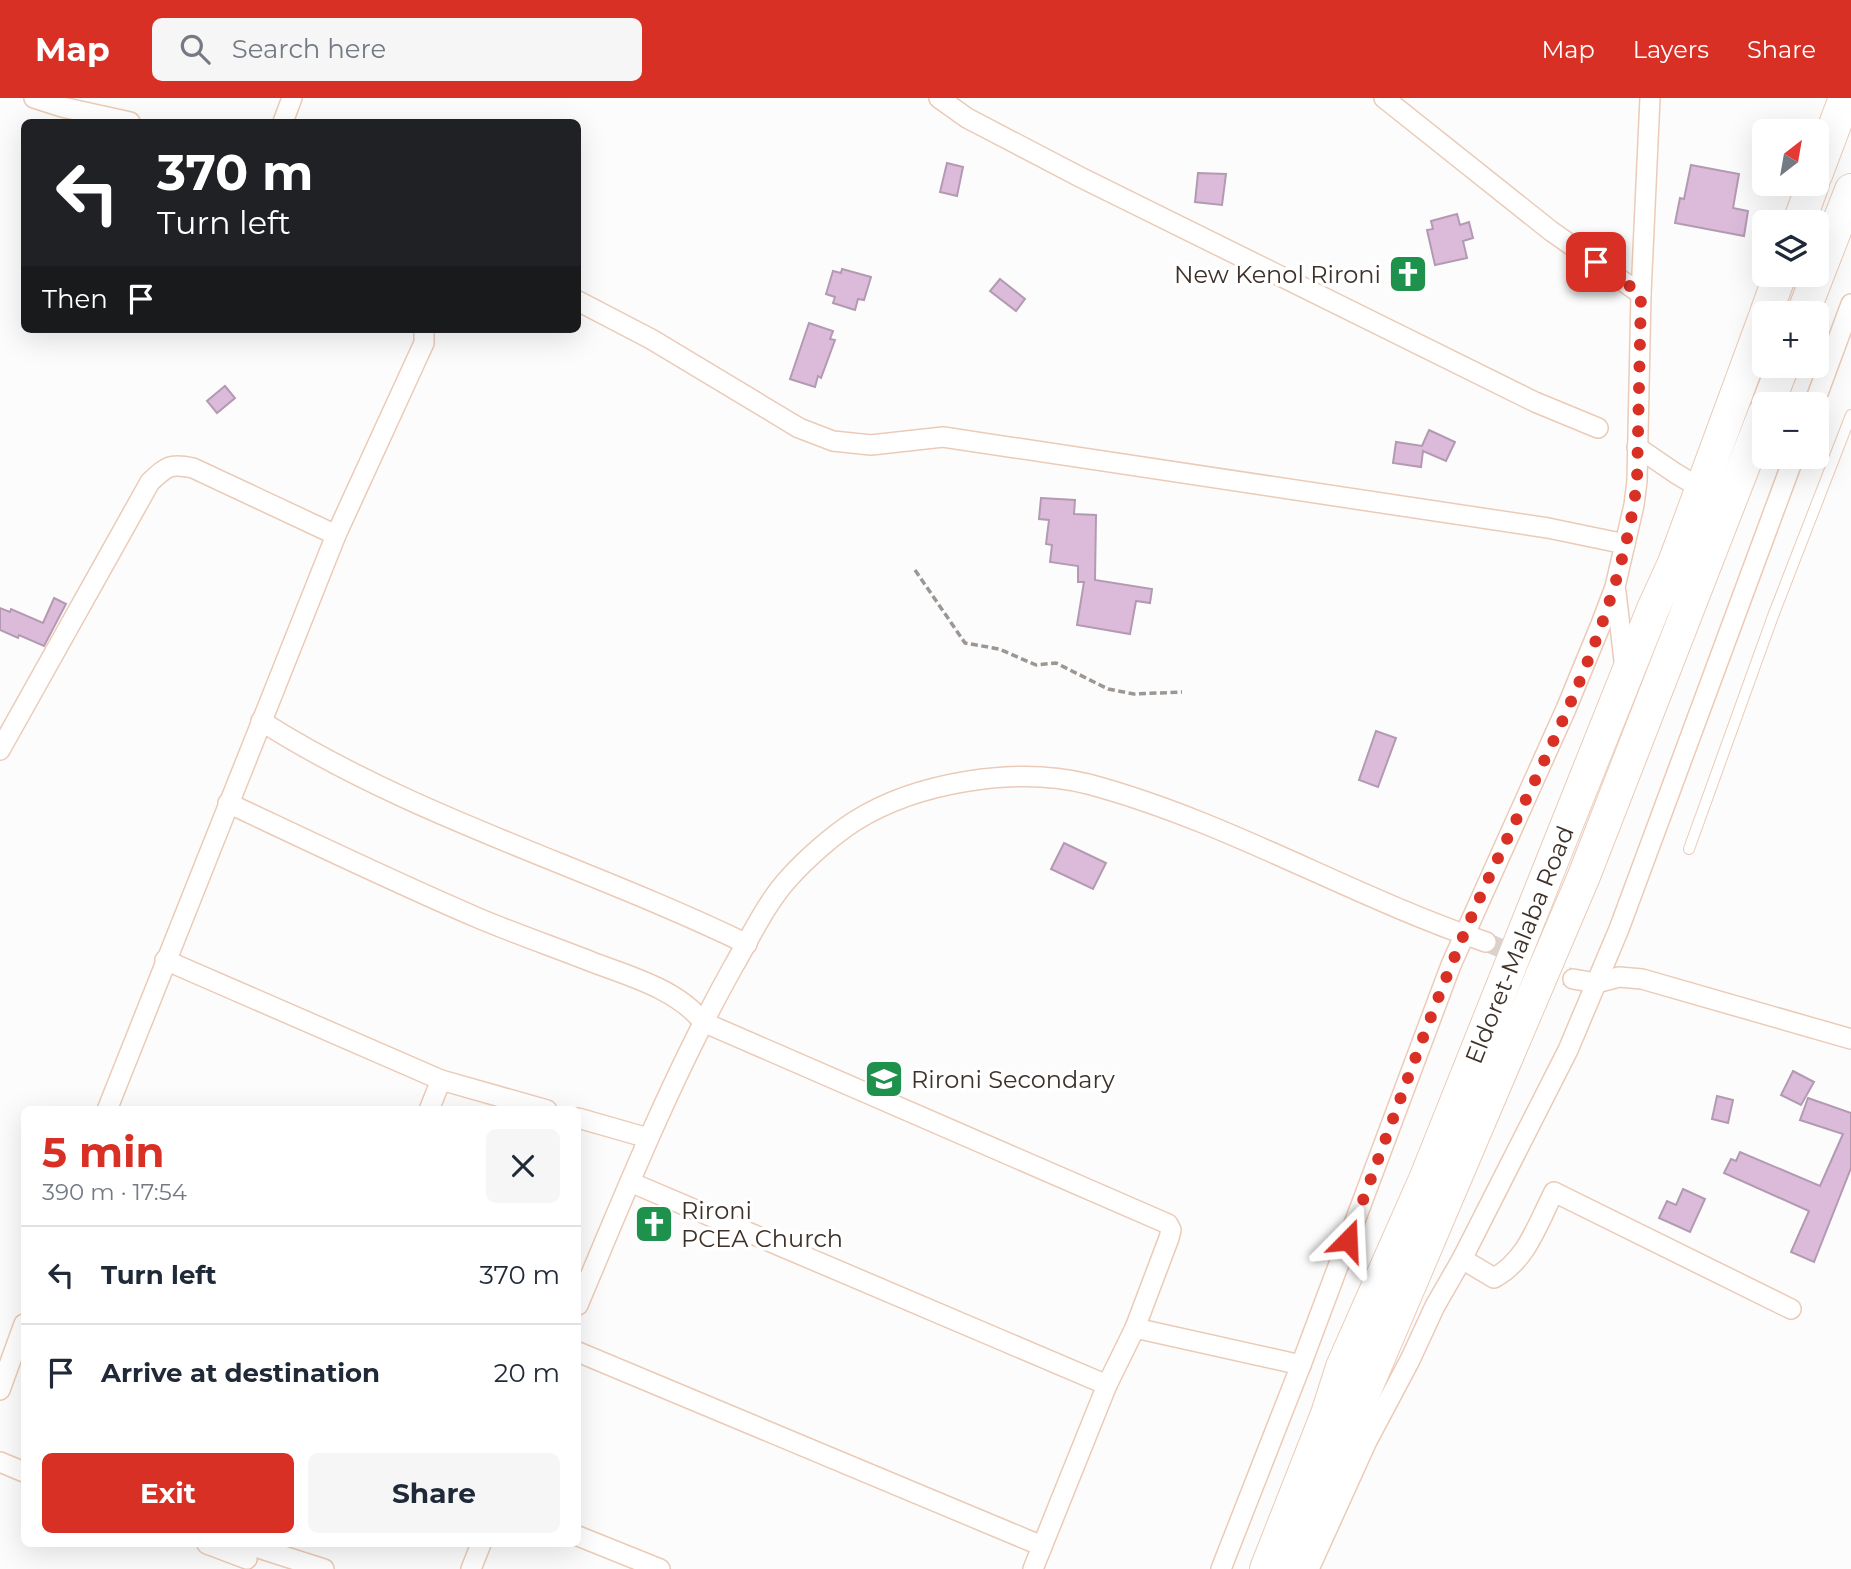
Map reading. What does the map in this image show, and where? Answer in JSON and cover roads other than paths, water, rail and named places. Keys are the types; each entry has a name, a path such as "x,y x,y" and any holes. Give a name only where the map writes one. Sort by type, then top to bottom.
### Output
{"highway":[{"path":"1829,140 1845,98"},
{"path":"1808,301 1851,190"},
{"name":"Eldoret-Malaba Road","path":"1266,1569 1327,1414 1342,1367 1426,1177 1674,563 1752,351"},
{"name":"Eldoret-Malaba Road","path":"1289,1569 1584,876 1752,445"}],"street":[{"path":"34,98 116,119"},
{"path":"284,119 292,98"},
{"path":"939,98 967,118 1080,177 1535,402 1598,428"},
{"path":"1384,98 1551,231 1641,294"},
{"path":"1221,1569 1464,934 1566,709 1615,587 1637,481 1641,294 1650,98"},
{"path":"581,303 651,339 799,428 833,441 870,445 943,437 1548,528 1625,544"},
{"path":"1818,392 1851,304"},
{"path":"109,1106 336,535 424,343 424,333"},
{"path":"1637,447 1702,489"},
{"path":"0,750 150,482 163,469 176,464 193,468 336,535"},
{"path":"1309,1569 1367,1441 1568,1050 1619,929 1790,469"},
{"path":"1615,587 1626,677"},
{"path":"261,721 303,747 418,806 635,894 747,944"},
{"path":"581,1298 648,1138 703,1022 766,910 788,878 854,822 903,797 956,784 1015,776 1052,778 1086,784 1162,807 1236,836 1391,906 1486,942"},
{"path":"228,803 378,875 636,979 678,1000 703,1022 1167,1224 1171,1230 1169,1238 1135,1328 1107,1385 1033,1569"},
{"path":"165,960 441,1080 533,1106"},
{"path":"1573,979 1596,983 1619,977 1642,979 1851,1039"},
{"path":"431,1106 441,1080"},
{"path":"581,1119 648,1138"},
{"path":"629,1182 1107,1385"},
{"path":"1462,1259 1494,1278 1510,1269 1524,1251 1554,1192 1791,1309"},
{"path":"1135,1328 1301,1365"},
{"path":"0,1390 21,1332"},
{"path":"581,1353 1042,1546"},
{"path":"0,1462 21,1471"},
{"path":"581,1537 660,1569"},
{"path":"218,1547 324,1569"},
{"path":"471,1569 480,1547"}],"lane":[{"path":"1689,849 1773,616 1851,415"}],"tunnel":[{"path":"1486,942 1573,979"}],"place":[{"name":"New Kenol Rironi","path":"1408,274"},
{"name":"Rironi Secondary","path":"884,1079"},
{"name":"Rironi PCEA Church","path":"654,1224"}]}
